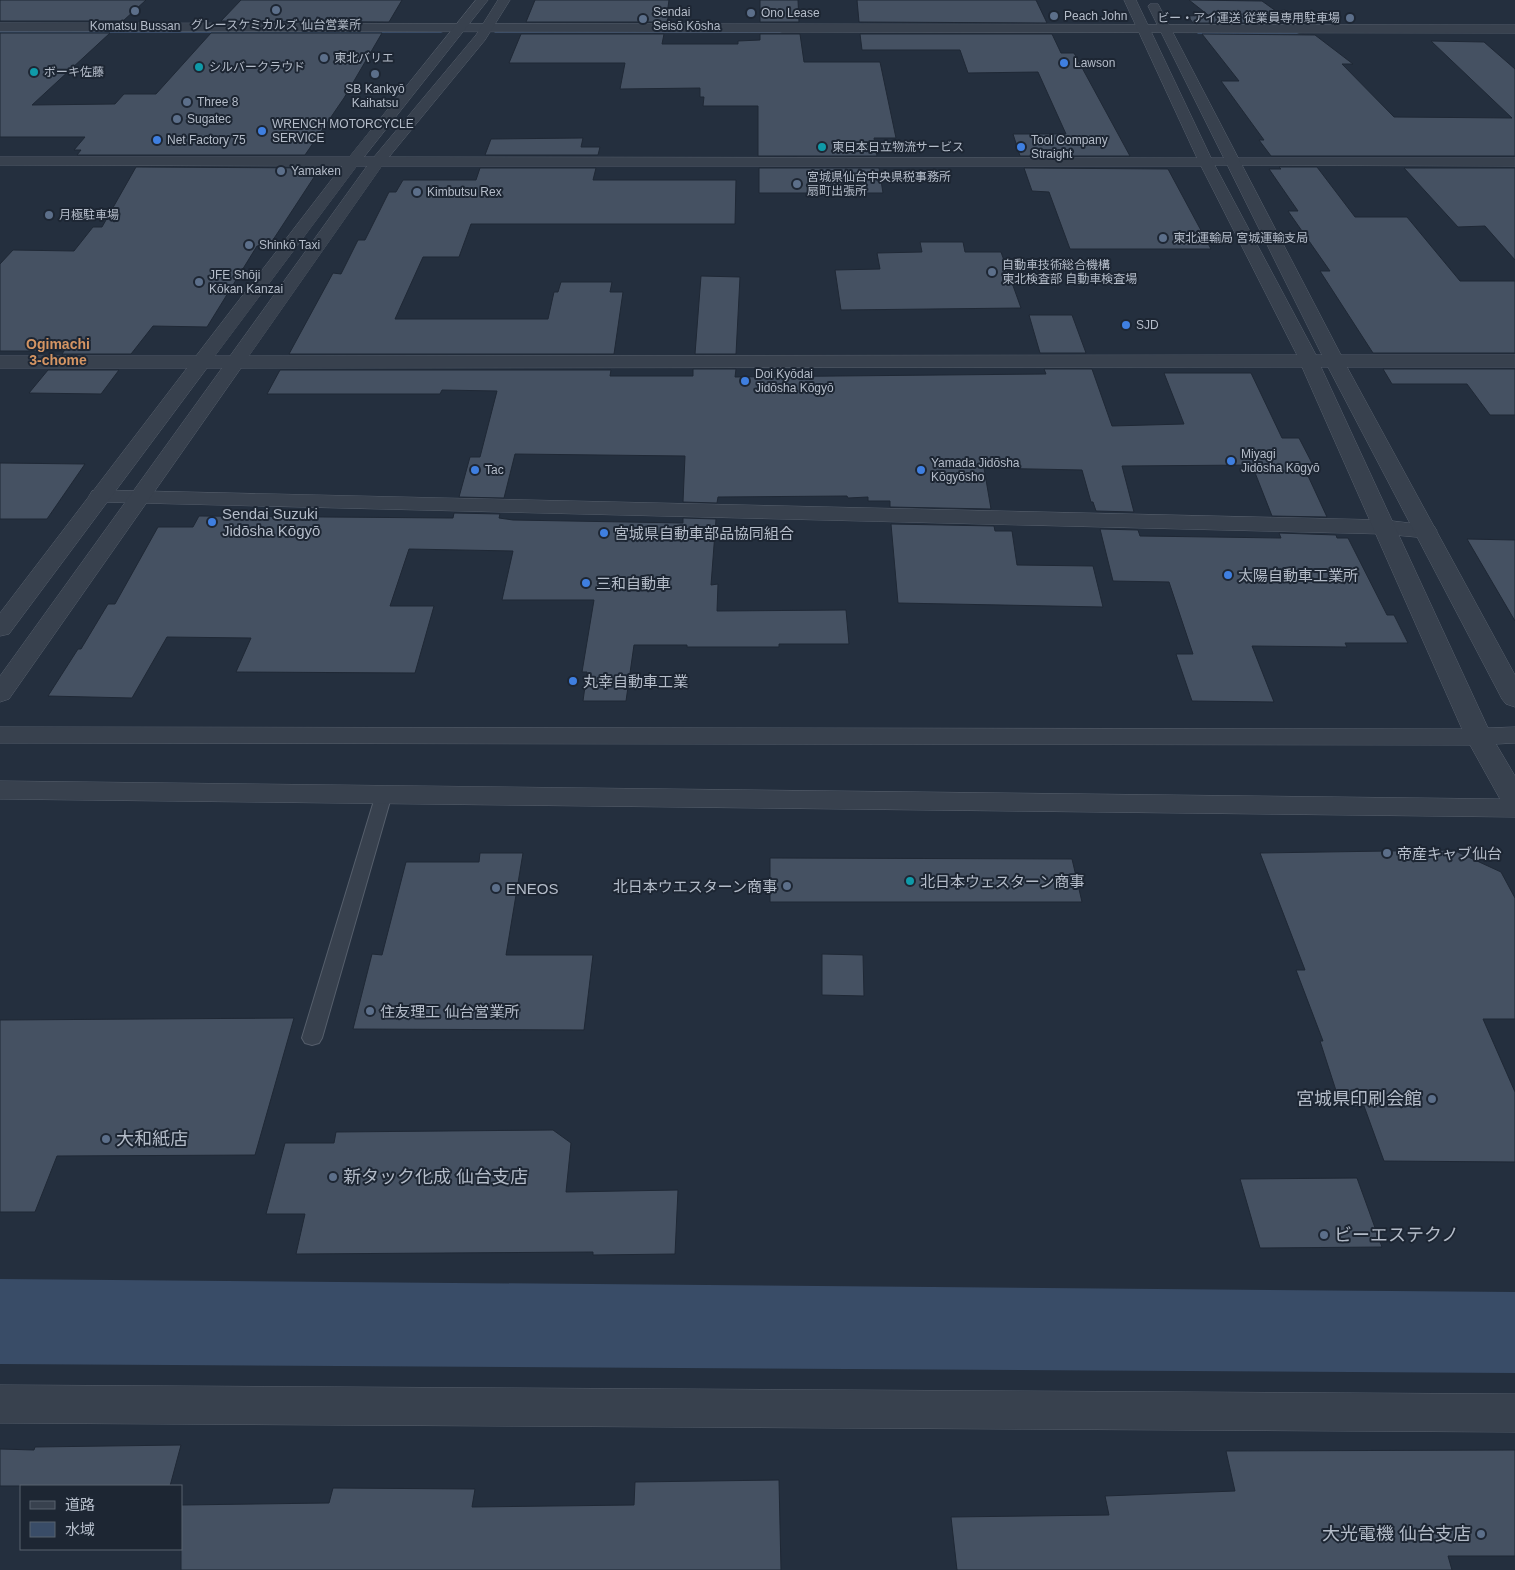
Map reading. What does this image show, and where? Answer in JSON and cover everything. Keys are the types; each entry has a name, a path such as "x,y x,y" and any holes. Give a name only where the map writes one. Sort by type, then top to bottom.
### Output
{"street":[{"path":"0,629 353,161 482,0"},
{"path":"0,694 378,161 484,32 504,0"},
{"path":"1130,0 1157,32 1234,162 1334,361 1515,699"},
{"path":"1151,0 1157,32 1206,162 1309,361 1480,737 1515,800"},
{"path":"0,27 458,32"},
{"path":"0,36 458,32 1157,32 1515,29"},
{"path":"1157,32 1515,37"},
{"path":"0,161 1515,162"},
{"path":"0,362 1515,361"},
{"path":"100,496 1384,528 1426,531"},
{"path":"0,735 1480,737 1515,735"},
{"path":"0,790 1515,808"},
{"path":"0,1404 1515,1413"}],"lane":[{"path":"312,1038 384,794"}],"water":[{"path":"0,1279 1515,1292 1515,1373 0,1364"}],"building":[{"path":"0,0 146,0 123,21 0,21"},
{"path":"241,0 402,0 389,22 221,21"},
{"path":"535,0 669,0 667,14 669,14 667,22 526,22"},
{"path":"760,0 798,0 799,22 760,22"},
{"path":"857,0 1036,0 1047,23 859,22"},
{"path":"1189,0 1262,1 1276,11 1285,10 1300,23 1193,23 1188,16 1208,15"},
{"path":"0,33 110,33 32,105 115,104 124,94 156,94 211,33 382,33 344,98 305,155 77,155 81,150 74,150 85,137 0,137"},
{"path":"521,34 664,34 662,44 738,44 738,41 760,40 760,34 800,34 804,62 880,62 896,138 874,138 877,156 758,156 758,106 703,106 704,97 700,97 700,88 620,89 625,63 509,63"},
{"path":"860,34 1052,34 1061,53 1074,53 1130,156 1020,156 1013,134 1066,134 1038,72 968,73 960,50 862,50"},
{"path":"1202,34 1315,35 1353,64 1342,64 1394,117 1512,118 1431,41 1484,42 1515,69 1515,156 1271,156 1259,140 1264,140 1221,81 1239,81"},
{"path":"583,138 581,147 600,147 598,155 485,155 491,139"},
{"path":"136,167 320,168 269,246 257,246 207,327 153,326 131,354 62,354 64,351 0,351 0,264 13,250 74,251 93,227 102,227"},
{"path":"1279,167 1317,167 1355,217 1407,217 1460,281 1515,281 1515,353 1373,353 1320,271 1330,271 1288,211 1298,211 1269,169 1281,169"},
{"path":"480,168 596,168 593,180 736,180 735,224 471,224 459,257 423,257 395,319 548,319 554,292 558,292 561,282 612,282 610,292 623,292 614,354 289,354 333,273 341,274 358,240 365,240 389,192 396,192 403,180 476,180"},
{"path":"759,168 879,168 883,193 759,193"},
{"path":"1024,168 1168,169 1211,249 1070,249 1049,192 1032,191"},
{"path":"1404,168 1515,168 1515,260 1485,226 1458,227"},
{"path":"920,242 963,242 965,252 1001,252 1021,308 841,310 835,270 880,269 877,253 922,252"},
{"path":"701,276 740,277 736,354 695,354"},
{"path":"1029,315 1072,315 1086,353 1040,353"},
{"path":"693,369 736,369 735,377 1046,374 1044,369 1092,369 1112,426 1184,424 1164,373 1251,373 1282,438 1299,438 1313,465 1303,465 1327,517 1272,516 1252,465 1122,466 1134,512 1096,511 1093,502 1091,502 1082,470 984,468 991,509 890,507 890,501 868,501 868,497 848,498 847,496 718,497 717,503 683,502 685,456 515,454 504,498 459,497 470,457 480,457 497,391 442,390 440,394 267,394 280,370 611,370 610,376 693,376"},
{"path":"1383,369 1515,369 1515,415 1490,415 1467,384 1392,384"},
{"path":"48,370 119,370 101,394 29,393"},
{"path":"0,463 85,464 47,519 0,519"},
{"path":"454,513 500,514 499,518 513,520 683,523 683,518 716,519 711,585 718,584 717,611 846,610 849,644 779,644 779,647 634,645 626,701 583,701 587,672 582,672 594,600 502,600 513,551 409,549 390,606 434,606 415,673 236,672 251,638 167,637 132,698 48,696 78,649 81,649 108,604 115,604 158,527 193,527 199,516 453,518"},
{"path":"891,524 994,526 995,531 1012,531 1017,565 1093,566 1103,607 898,603"},
{"path":"1100,529 1138,530 1140,536 1281,538 1279,533 1336,535 1337,538 1348,538 1387,615 1394,615 1408,643 1345,643 1347,647 1252,646 1274,702 1192,701 1176,654 1193,654 1169,582 1113,581"},
{"path":"1467,539 1515,540 1515,621"},
{"path":"1453,850 1501,872 1515,898 1515,1019 1483,1019 1515,1092 1515,1162 1384,1161 1364,1106 1341,1106 1320,1041 1323,1041 1296,970 1305,970 1260,853"},
{"path":"480,853 523,853 506,955 593,955 584,1030 353,1029 372,954 382,955 406,862 479,862"},
{"name":"北日本ウェスターン商事","path":"770,858 1072,859 1082,902 770,902"},
{"path":"822,954 863,955 864,996 822,995"},
{"path":"294,1018 255,1155 57,1156 35,1212 0,1212 0,1020"},
{"path":"553,1130 571,1143 566,1192 678,1190 675,1254 593,1255 593,1252 296,1254 305,1214 266,1214 285,1143 334,1143 336,1132"},
{"path":"1357,1178 1382,1247 1260,1248 1240,1179"},
{"path":"181,1445 170,1485 0,1486 0,1449 34,1450 35,1447"},
{"path":"1515,1450 1515,1556 1448,1556 1452,1570 957,1570 951,1517 1109,1515 1105,1496 1235,1491 1226,1451"},
{"path":"779,1480 781,1570 181,1570 182,1505 329,1503 333,1488 475,1489 472,1507 634,1505 635,1482"}],"waterway":[{"path":"0,32 441,32"},
{"path":"496,32 780,32"},
{"path":"1198,33 1297,33"}],"place":[{"name":"グレースケミカルズ 仙台営業所","path":"276,10"},
{"name":"Komatsu Bussan","path":"135,11"},
{"name":"Ono Lease","path":"751,13"},
{"name":"Peach John","path":"1054,16"},
{"name":"ビー・アイ運送 従業員専用駐車場","path":"1350,18"},
{"name":"Sendai Seisō Kōsha","path":"643,19"},
{"name":"東北バリエ","path":"324,58"},
{"name":"Lawson","path":"1064,63"},
{"name":"シルバークラウド","path":"199,67"},
{"name":"ボーキ佐藤","path":"34,72"},
{"name":"SB Kankyō Kaihatsu","path":"375,74"},
{"name":"Three 8","path":"187,102"},
{"name":"Sugatec","path":"177,119"},
{"name":"WRENCH MOTORCYCLE SERVICE","path":"262,131"},
{"name":"Net Factory 75","path":"157,140"},
{"name":"東日本日立物流サービス","path":"822,147"},
{"name":"Tool Company Straight","path":"1021,147"},
{"name":"Yamaken","path":"281,171"},
{"name":"宮城県仙台中央県税事務所 扇町出張所","path":"797,184"},
{"name":"Kimbutsu Rex","path":"417,192"},
{"name":"月極駐車場","path":"49,215"},
{"name":"東北運輸局 宮城運輸支局","path":"1163,238"},
{"name":"Shinkō Taxi","path":"249,245"},
{"name":"自動車技術総合機構 東北検査部 自動車検査場","path":"992,272"},
{"name":"JFE Shōji Kōkan Kanzai","path":"199,282"},
{"name":"SJD","path":"1126,325"},
{"name":"Doi Kyōdai Jidōsha Kōgyō","path":"745,381"},
{"name":"Miyagi Jidōsha Kōgyō","path":"1231,461"},
{"name":"Tac","path":"475,470"},
{"name":"Yamada Jidōsha Kōgyōsho","path":"921,470"},
{"name":"Sendai Suzuki Jidōsha Kōgyō","path":"212,522"},
{"name":"宮城県自動車部品協同組合","path":"604,533"},
{"name":"太陽自動車工業所","path":"1228,575"},
{"name":"三和自動車","path":"586,583"},
{"name":"丸幸自動車工業","path":"573,681"},
{"name":"帝産キャブ仙台","path":"1387,853"},
{"name":"北日本ウェスターン商事","path":"910,881"},
{"name":"北日本ウエスターン商事","path":"787,886"},
{"name":"ENEOS","path":"496,888"},
{"name":"住友理工 仙台営業所","path":"370,1011"},
{"name":"宮城県印刷会館","path":"1432,1099"},
{"name":"大和紙店","path":"106,1139"},
{"name":"新タック化成 仙台支店","path":"333,1177"},
{"name":"ビーエステクノ","path":"1324,1235"},
{"name":"大光電機 仙台支店","path":"1481,1534"}],"district":[{"name":"Ogimachi 3-chome","path":"58,352"}]}
